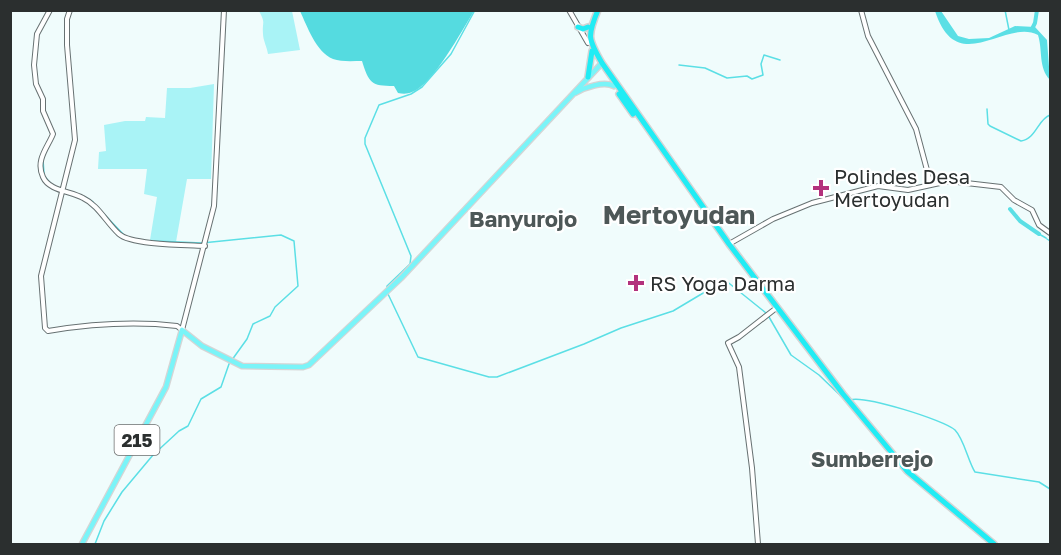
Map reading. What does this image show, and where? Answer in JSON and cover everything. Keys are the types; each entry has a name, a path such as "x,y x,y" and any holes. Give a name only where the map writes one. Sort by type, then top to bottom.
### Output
{"highway":[{"path":"597,10 586,34 592,51 601,64"},
{"path":"586,34 611,82 732,253 833,382"},
{"path":"588,77 592,51"},
{"path":"611,82 729,244 848,402 889,452 912,475 992,544"}],"main road":[{"path":"182,330 202,346 247,367 304,367 387,292 505,169 601,64"},
{"path":"581,87 611,82"},
{"name":"215","path":"82,544 166,387 182,330"}],"street":[{"path":"50,10 36,38 34,65 36,84 42,96 44,114 53,134 42,154 42,172 46,181 89,201 124,237 152,242 205,244"},
{"path":"69,10 67,18 69,95 75,137 41,276 42,307 46,331 129,322 177,326 182,330 215,196 224,10"},
{"path":"569,10 586,34"},
{"path":"861,10 867,34 915,126 931,185"},
{"path":"729,244 769,221 812,203 878,186 907,190 953,181 1001,187 1014,200 1032,210 1039,225 1050,233"},
{"path":"758,544 752,468 739,367 728,343 775,309"}],"shaded area":[{"path":"259,11 292,11 300,50 268,54 263,36 263,21"},
{"path":"300,11 474,11 429,79 410,93 404,94 398,93 394,86 372,82 362,61 340,61 327,56 313,38"},
{"path":"935,11 941,11 958,36 969,39 989,38 1015,26 1035,27 1047,40 1050,80 1042,64 1038,35 1025,32 969,44 956,41 944,31"},
{"path":"214,84 211,179 187,179 176,242 150,240 157,197 144,194 147,169 98,169 99,152 106,151 104,125 125,121 145,121 146,117 165,118 167,88 190,88"}],"waterway":[{"path":"387,289 387,286 410,264 411,256 365,144 365,138 379,105 411,94 422,87 451,54 475,10"},
{"path":"1005,10 1009,30"},
{"path":"1032,29 1037,10"},
{"path":"679,65 705,68 727,78 747,76 752,79 763,75 761,64 764,55 780,60"},
{"path":"987,109 990,126 1021,141 1030,137 1043,120 1050,115"},
{"path":"43,160 44,173"},
{"path":"45,177 52,185"},
{"path":"85,197 93,202"},
{"path":"1010,209 1020,221 1039,234"},
{"path":"102,212 124,235"},
{"path":"1039,234 1046,238"},
{"path":"95,544 104,521 122,492 153,455 179,431 188,426 201,399 221,387 229,364 247,339 253,324 270,316 275,307 298,286 294,241 281,235 202,243 154,241"},
{"path":"388,294 418,357 489,377 497,377 621,328 673,311 725,280 766,313"},
{"path":"769,317 791,355 819,375 845,400"},
{"path":"850,400 871,401 921,415 948,426 958,434 975,472 1039,482 1050,489"}],"place":[{"name":"Polindes Desa Mertoyudan","path":"821,188"},
{"name":"RS Yoga Darma","path":"636,283"}],"district":[{"name":"Mertoyudan","path":"679,214"},
{"name":"Banyurojo","path":"523,218"},
{"name":"Sumberrejo","path":"872,458"}]}
